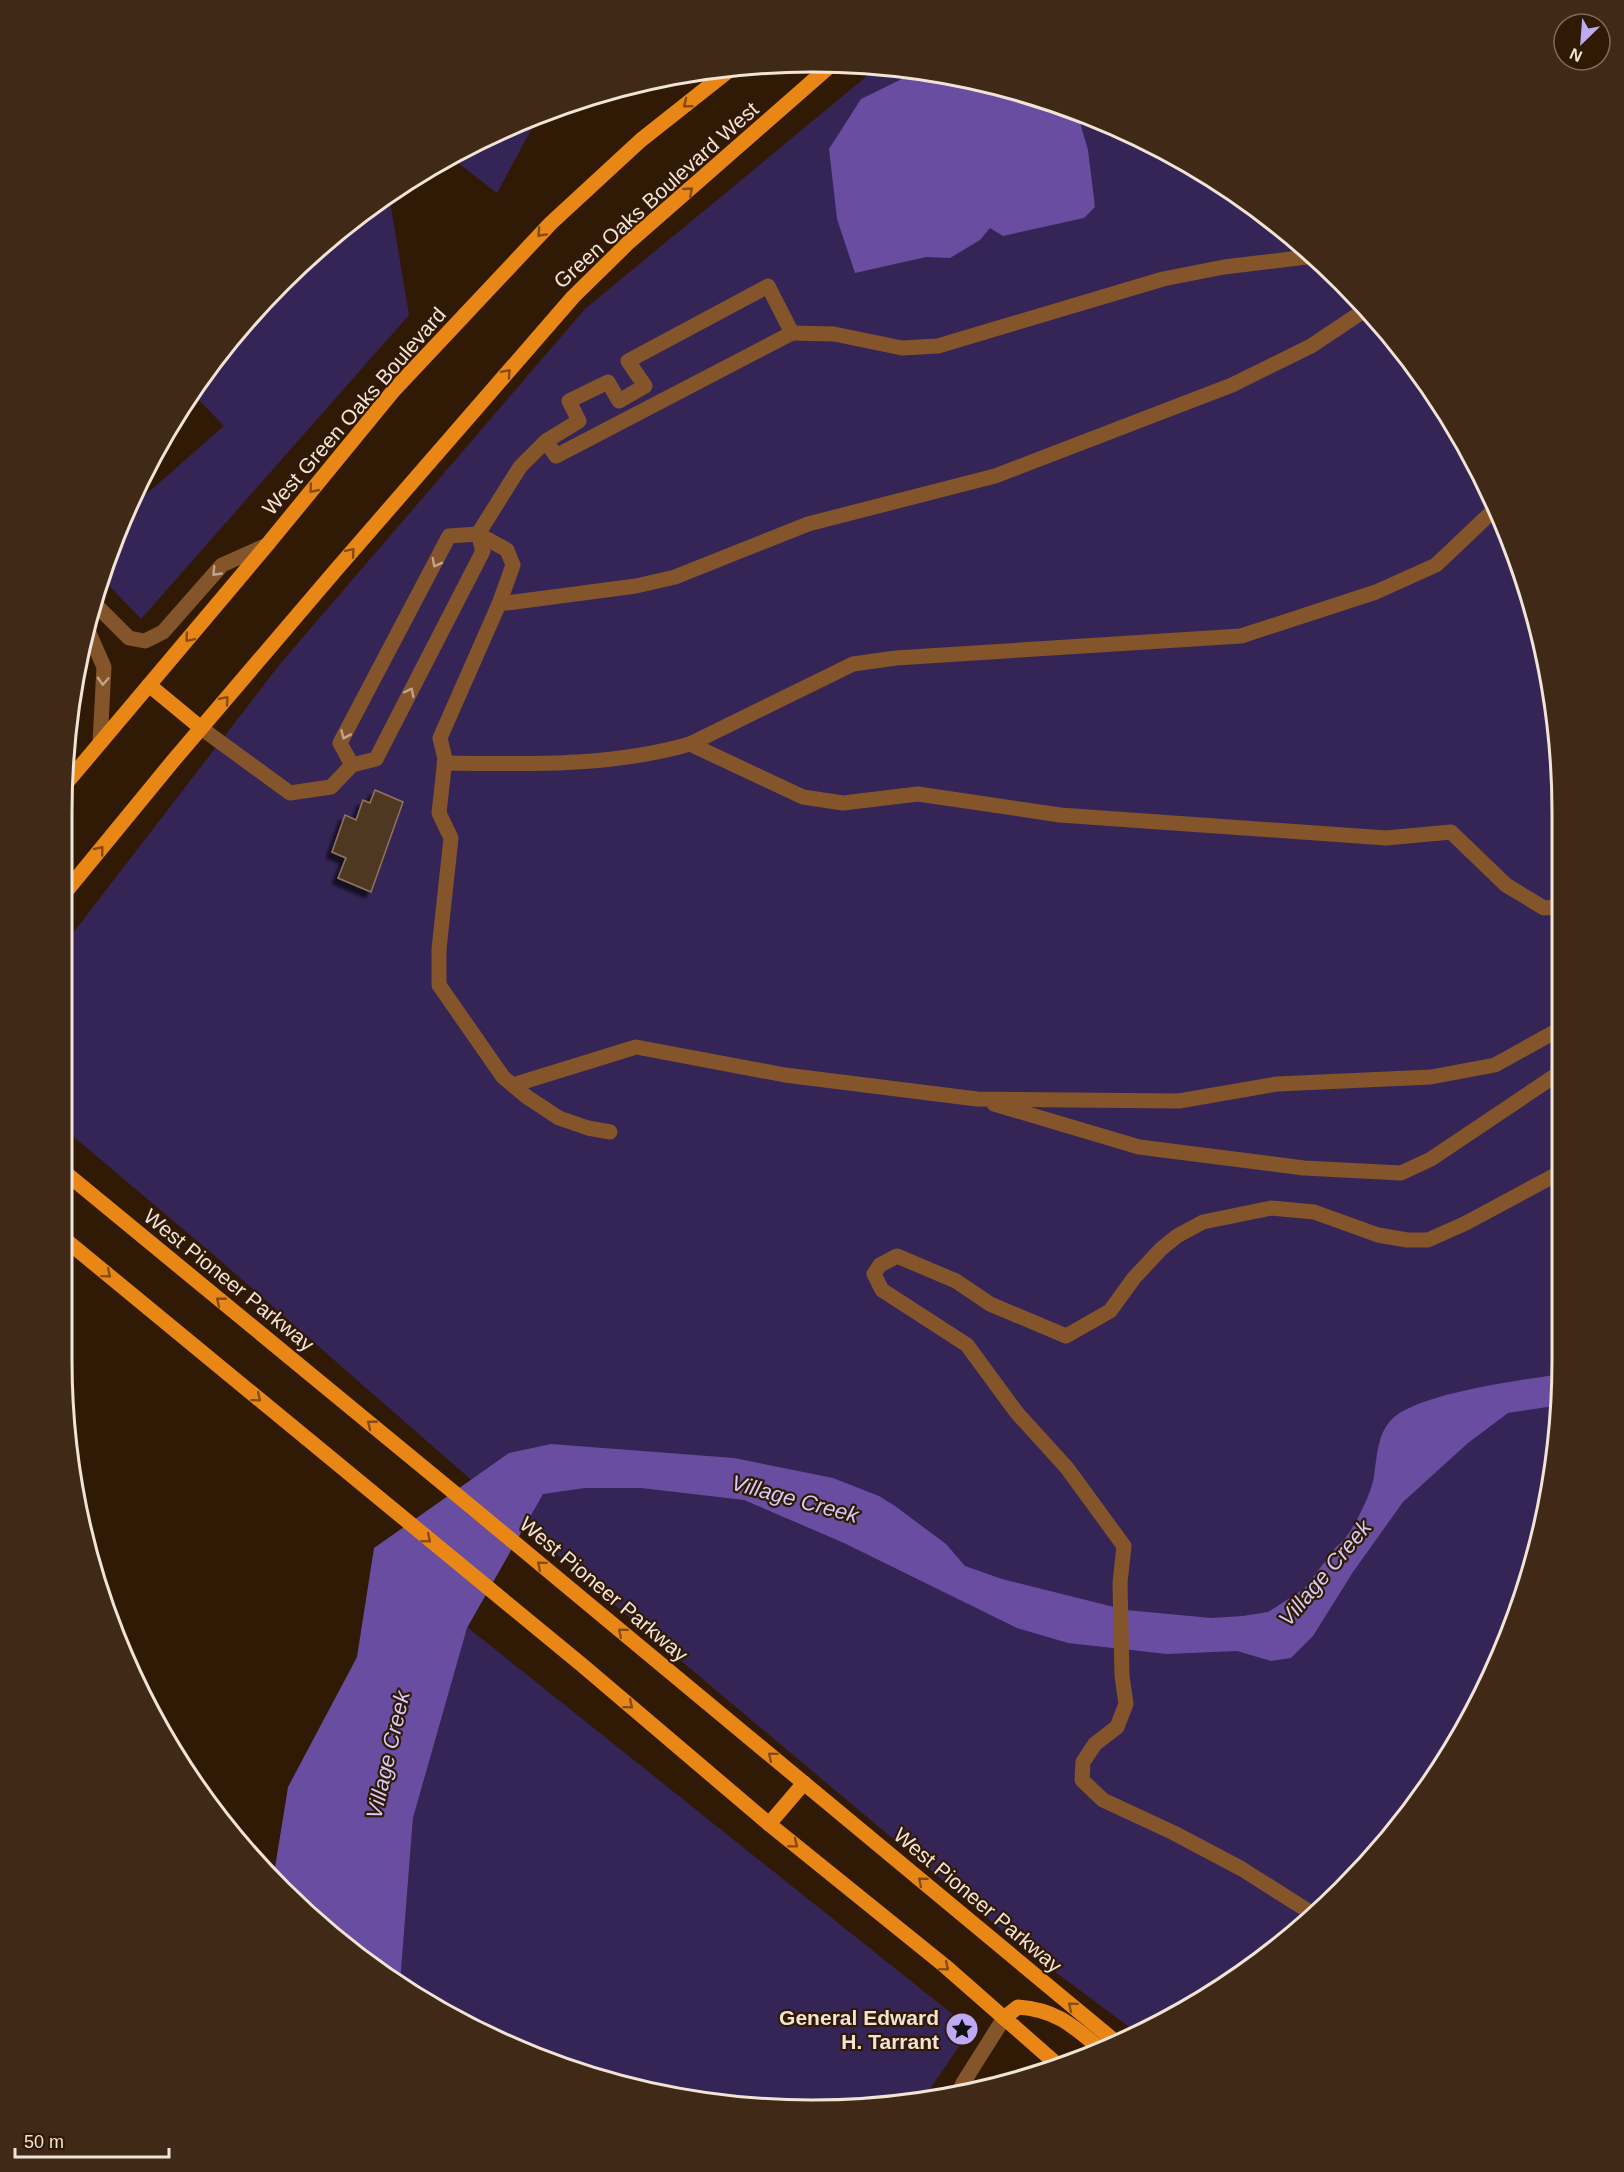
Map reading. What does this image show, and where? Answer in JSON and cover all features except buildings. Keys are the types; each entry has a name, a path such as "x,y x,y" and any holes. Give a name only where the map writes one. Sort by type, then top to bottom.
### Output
{"main road":[{"name":"Green Oaks Boulevard West","path":"201,728 334,571 573,297 629,242 823,72"},
{"name":"West Green Oaks Boulevard","path":"74,774 267,545 394,390 551,223 641,140 720,78"},
{"path":"72,885 201,728 149,686"},
{"name":"West Pioneer Parkway","path":"72,1178 1110,2037"},
{"path":"72,1245 552,1641 769,1824 945,1966 1052,2060"},
{"path":"769,1824 804,1783"},
{"path":"1004,2018 1018,2007 1033,2008 1053,2014 1095,2044"}],"street":[{"path":"546,441 556,456 792,333 834,334 902,348 938,346 1163,279 1224,267 1302,258"},
{"path":"201,728 290,794 331,786 352,765 376,759 483,552 478,534 520,467 546,441 579,421 568,401 608,382 619,401 645,386 628,361 768,286 792,333"},
{"path":"499,604 636,586 675,577 808,524 995,476 1232,385 1311,346 1359,314"},
{"path":"444,763 559,764 656,754 690,744 853,664 896,658 1241,636 1376,592 1436,565 1489,514"},
{"path":"352,765 340,743 449,536 478,534 507,550 513,565 499,604 440,738 444,763 439,813 451,838 439,949 439,985 503,1077 527,1097 559,1118 588,1128 610,1132"},
{"path":"100,609 129,638 145,641 163,632 222,565 267,545"},
{"path":"92,640 104,667 100,743"},
{"path":"690,744 803,797 843,803 918,794 1060,815 1386,838 1451,832 1506,885 1544,908 1552,907"},
{"path":"513,1085 636,1047 785,1075 977,1099 1179,1101 1277,1084 1431,1077 1496,1065 1552,1033"},
{"path":"977,1099 1139,1147 1304,1168 1401,1173 1431,1159 1552,1077"},
{"path":"1306,1910 1242,1869 1174,1833 1103,1800 1083,1780 1083,1762 1095,1744 1117,1727 1126,1704 1122,1676 1120,1583 1124,1546 1067,1468 1017,1413 967,1345 882,1290 874,1274 880,1265 897,1256 956,1281 990,1304 1066,1336 1110,1311 1134,1278 1161,1249 1177,1236 1203,1222 1271,1208 1314,1212 1378,1235 1407,1240 1428,1240 1466,1223 1552,1177"},
{"path":"962,2085 1004,2018"}],"shaded area":[{"path":"869,75 909,78 1004,97 1095,128 1182,171 1262,225 1300,256 1368,324 1427,401 1476,485 1513,574 1527,620 1546,715 1552,812 1552,1360 1546,1457 1527,1552 1496,1643 1453,1730 1399,1810 1368,1848 1300,1916 1262,1947 1182,2001 1130,2028 1023,1948 611,1602 215,1256 72,1135 72,934 280,664 585,309"},
{"path":"533,127 497,193 458,163 485,148"},
{"path":"391,204 409,315 141,619 108,584 128,529 142,498 224,426 198,399 225,362 289,289 324,256"},
{"path":"467,1627 971,2029 929,2091 860,2098 812,2100 715,2094 668,2086 620,2075 529,2044 442,2001 401,1975 413,1818"}],"water":[{"path":"905,78 909,78 1004,97 1080,122 1088,150 1095,207 1084,218 1003,236 990,228 980,240 950,258 926,257 855,273 837,219 829,149 861,99"},
{"name":"Village Creek","path":"1551,1376 1550,1407 1508,1413 1468,1443 1403,1502 1353,1572 1313,1636 1291,1658 1271,1661 1237,1651 1167,1654 1068,1643 1017,1628 844,1543 744,1500 641,1488 585,1488 543,1494 467,1628 413,1818 401,1975 324,1916 275,1868 288,1787 357,1657 374,1548 509,1453 551,1444 734,1458 833,1478 879,1496 946,1544 965,1566 1002,1579 1126,1610 1211,1618 1243,1616 1268,1612 1304,1589 1348,1535 1369,1493 1380,1440 1391,1420 1423,1402 1497,1384"}],"place":[{"name":"General Edward H. Tarrant","path":"962,2029"}]}
